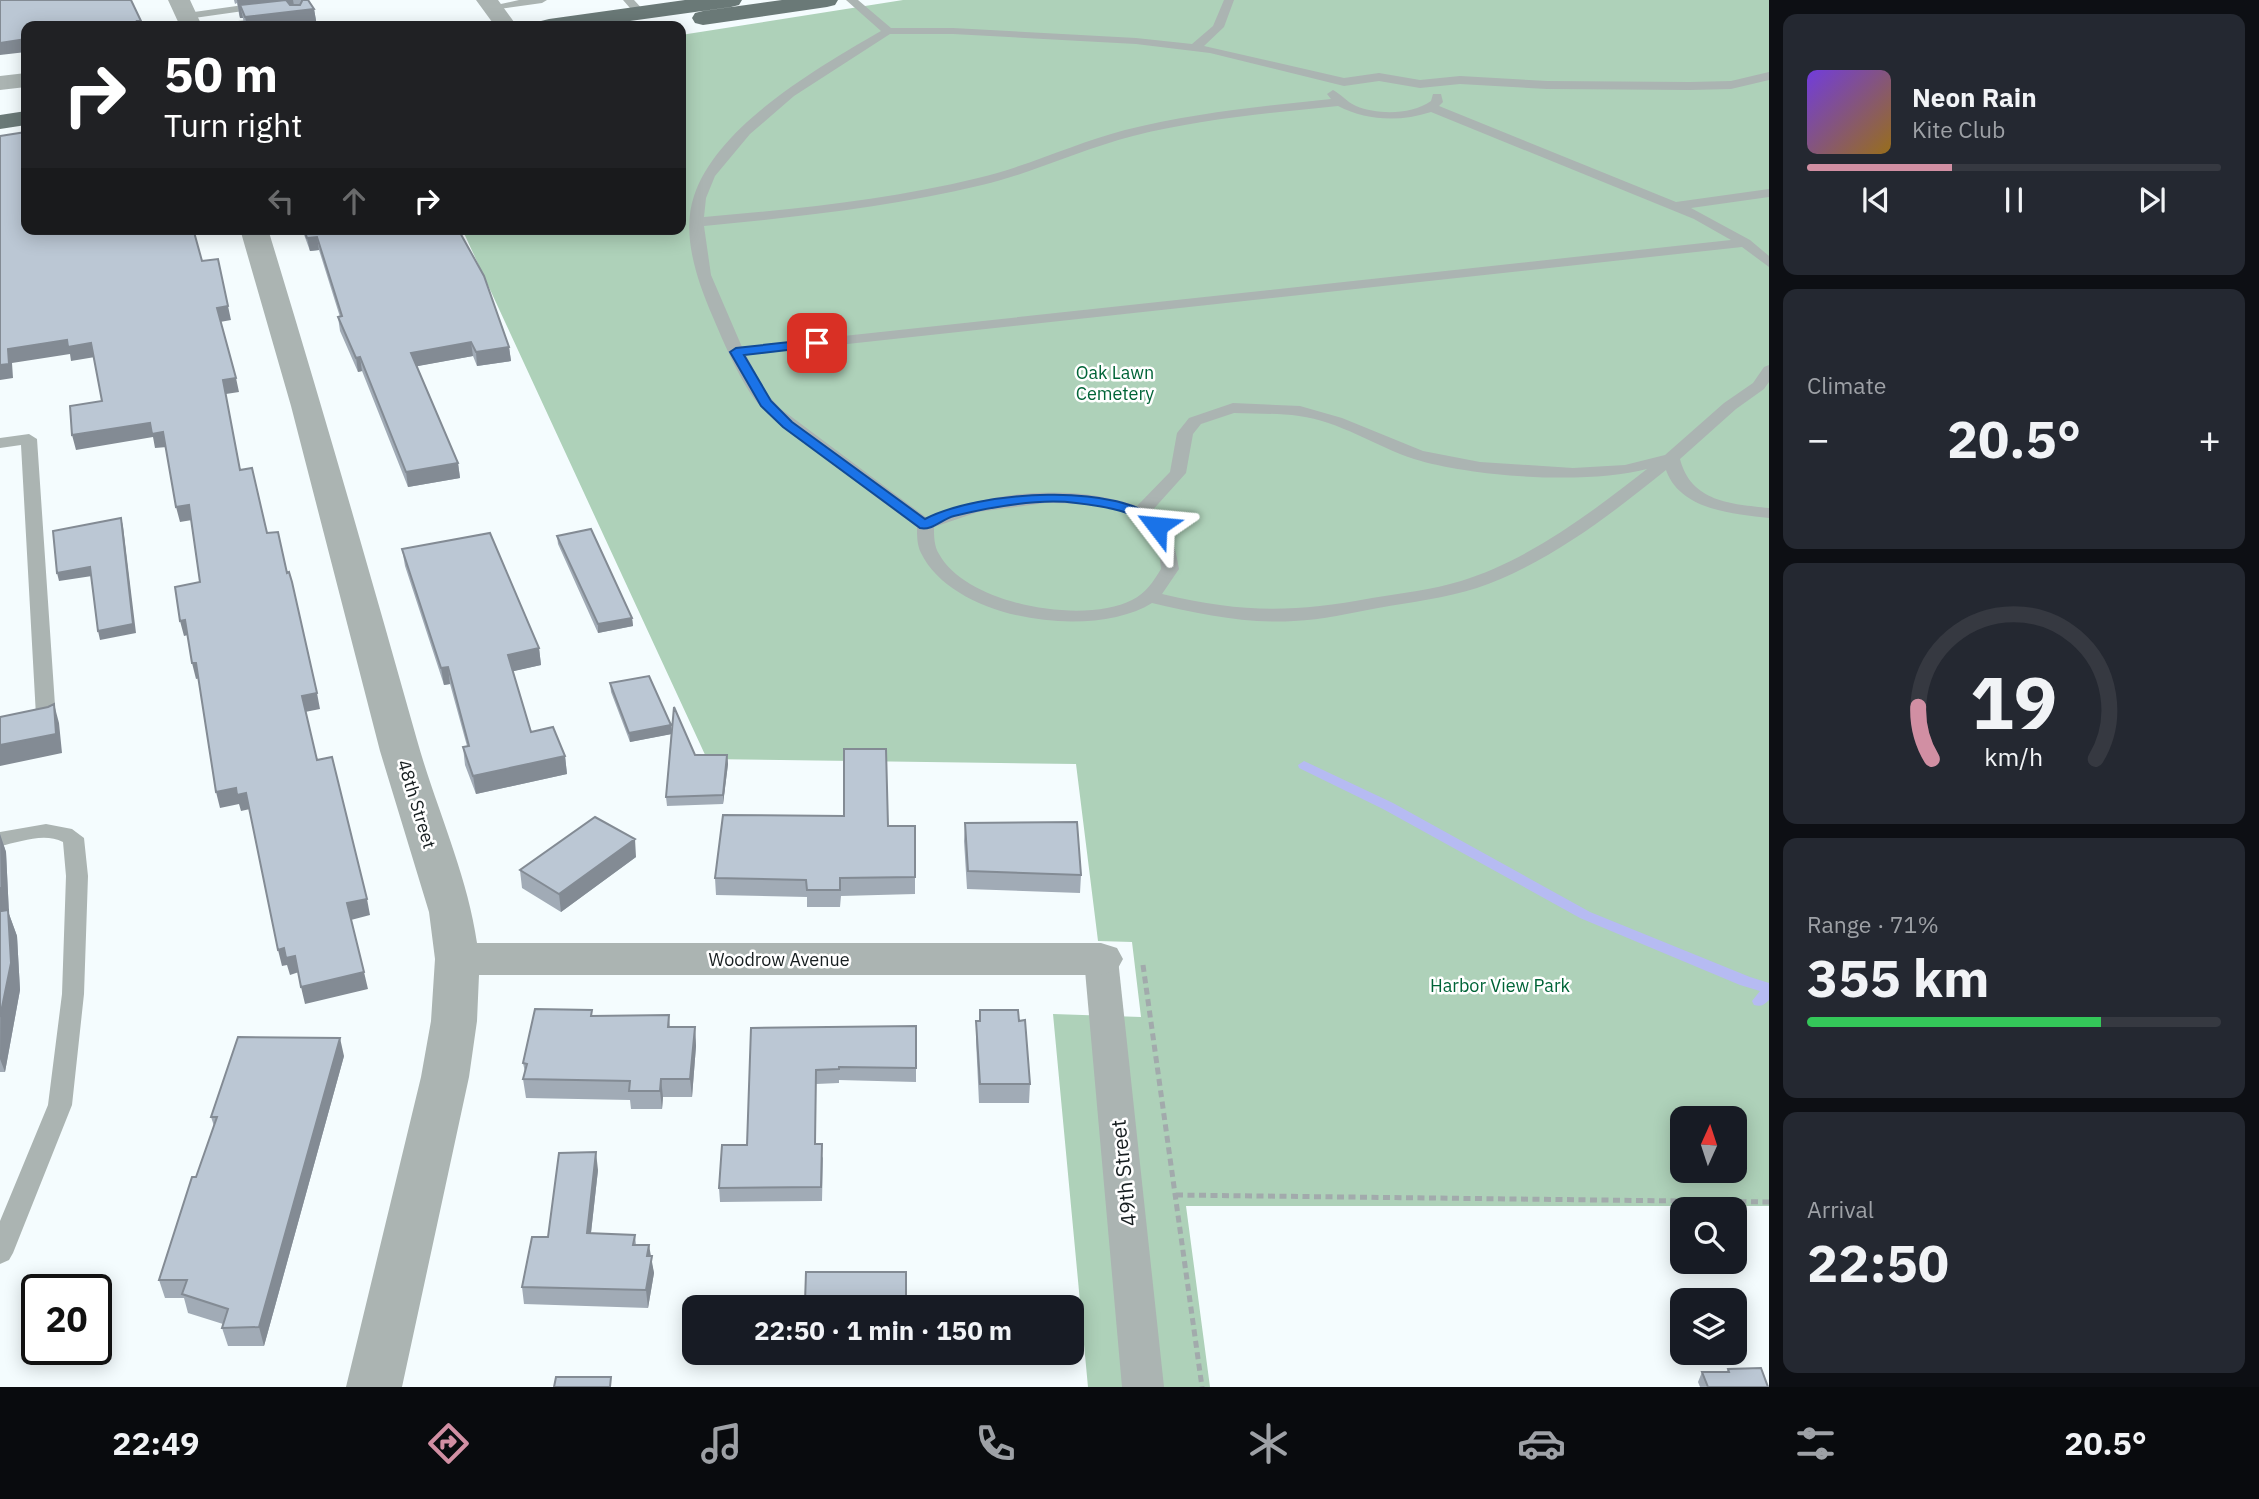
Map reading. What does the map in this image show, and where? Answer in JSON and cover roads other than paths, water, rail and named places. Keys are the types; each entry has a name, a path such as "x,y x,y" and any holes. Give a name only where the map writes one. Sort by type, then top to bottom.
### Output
{"main road":[{"path":"584,21 731,0"},
{"path":"639,13 827,0"},
{"path":"0,105 21,103"},
{"path":"0,122 21,119"}],"street":[{"path":"489,4 502,21"},
{"path":"0,83 21,80"},
{"path":"0,137 21,134"},
{"name":"48th Street","path":"256,235 307,406 400,751 450,912 457,959 454,1021 445,1077 374,1387"},
{"name":"Woodrow Avenue","path":"457,959 1101,959"},
{"name":"49th Street","path":"1101,959 1143,1387"}],"lane":[{"path":"186,14 301,0"},
{"path":"489,4 542,0"},
{"path":"851,0 888,30"},
{"path":"1195,48 1218,27 1229,0"},
{"path":"262,21 294,17 296,21"},
{"path":"925,525 945,514 978,506 1044,498 1075,498 1109,503 1139,514 1157,526 1168,553 1170,569 1150,597 1121,611 1097,615 1007,608 979,598 944,573 928,553 925,525 788,424 766,403 736,352 710,298 702,270 697,202 708,178 749,129 807,82 888,30 1055,36 1195,48 1250,58 1344,82 1379,77 1420,84 1460,80 1547,85 1702,86 1731,85 1769,76"},
{"path":"1339,103 1333,91 1344,82"},
{"path":"698,222 813,211 917,195 1026,169 1138,131 1244,113 1339,103 1367,113 1411,115 1433,108 1437,102 1437,96 1420,84"},
{"path":"1433,108 1676,206 1745,243 1769,263"},
{"path":"1676,206 1769,193"},
{"path":"736,352 1745,243"},
{"path":"1150,597 1198,610 1311,614 1426,596 1495,575 1560,538 1626,494 1730,406 1759,386 1769,370"},
{"path":"1139,514 1178,473 1185,433 1195,421 1233,408 1271,407 1300,411 1336,421 1419,455 1480,467 1573,473 1625,470 1671,458"},
{"path":"0,443 29,439 46,720 0,729"},
{"path":"1671,458 1678,479 1695,495 1719,505 1769,513"},
{"path":"0,839 41,830 61,830 73,838 77,876 74,994 60,1105 0,1252"}],"waterway":[{"path":"1304,765 1388,806 1585,915 1745,981 1769,988"},
{"path":"1759,1001 1769,991"}],"park label":[{"name":"Oak Lawn Cemetery","path":"1115,382"},
{"name":"Harbor View Park","path":"1500,985"}]}
